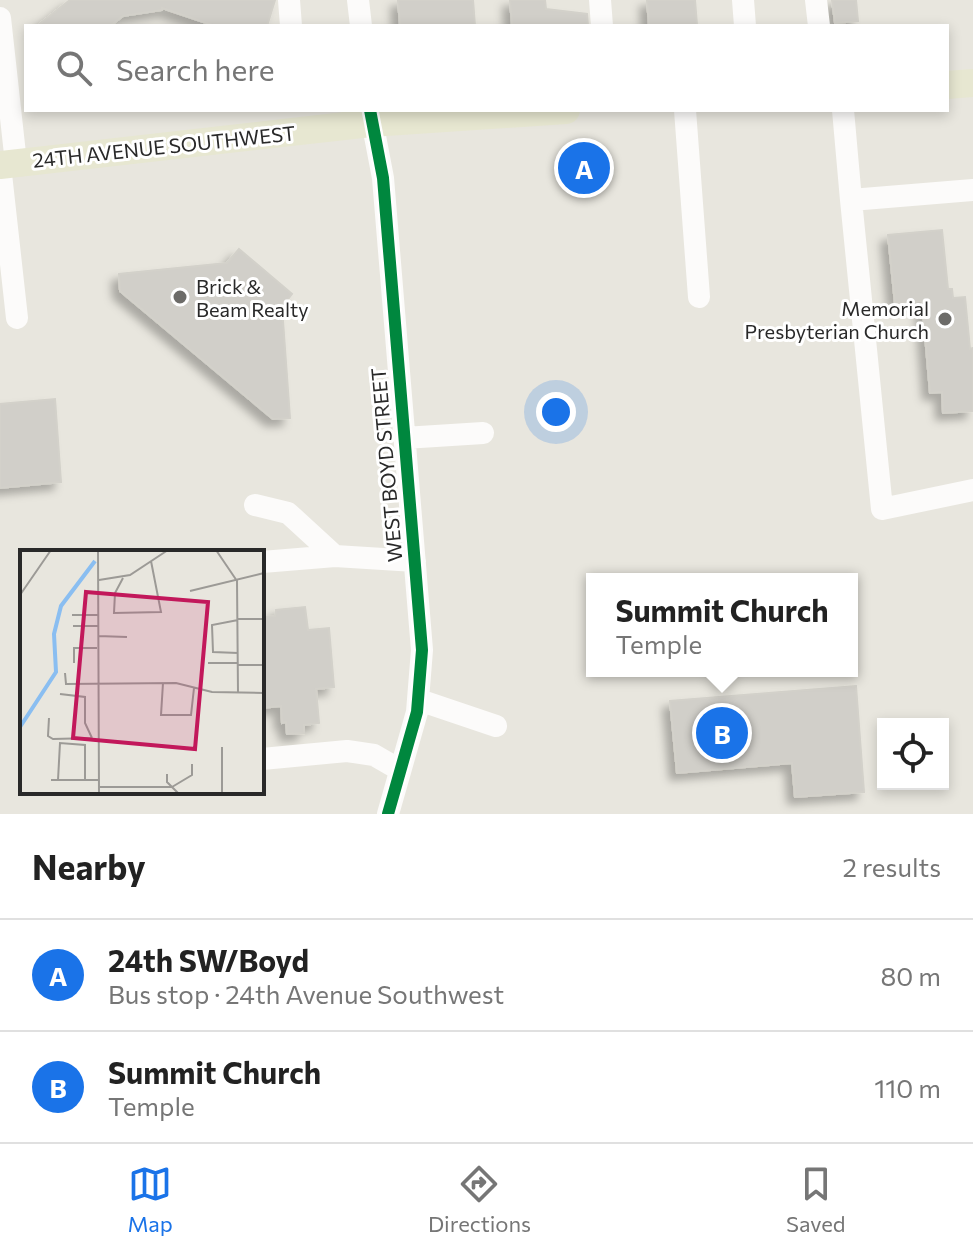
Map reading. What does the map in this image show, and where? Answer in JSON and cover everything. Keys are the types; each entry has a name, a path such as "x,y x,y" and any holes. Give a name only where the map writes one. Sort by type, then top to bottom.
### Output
{"main road":[{"path":"949,85 973,83"},
{"name":"24TH AVENUE SOUTHWEST","path":"6,164 370,116 501,112"}],"street":[{"path":"289,0 291,24"},
{"path":"358,0 361,24"},
{"path":"600,0 602,24"},
{"path":"743,0 745,24"},
{"path":"816,0 819,24"},
{"path":"0,18 19,116 6,164 17,318"},
{"path":"685,112 699,297"},
{"path":"843,112 882,509 973,490"},
{"name":"WEST BOYD STREET","path":"370,116 383,178 422,650 419,700 412,734 388,814"},
{"path":"851,200 973,190"},
{"path":"404,438 483,433"},
{"path":"255,505 288,513 335,556"},
{"path":"264,562 335,556 415,561"},
{"path":"419,700 496,726"},
{"path":"264,759 347,751 374,755 400,770"}],"building":[{"path":"70,0 275,0 268,24 209,24 162,8 123,16 113,24 40,24"},
{"path":"398,0 473,0 475,24 400,24"},
{"path":"510,0 545,0 546,9 587,14 588,24 512,24"},
{"path":"647,0 695,0 697,24 649,24"},
{"path":"832,0 856,0 858,21 835,23"},
{"name":"Memorial Presbyterian Church","path":"942,230 948,289 952,289 953,298 965,297 970,349 973,348 973,411 943,413 942,392 930,393 922,301 895,304 888,235"},
{"path":"239,249 292,294 282,307 290,418 273,419 120,291 119,274 227,263"},
{"path":"55,399 61,482 0,488 0,404"},
{"path":"305,607 308,630 329,628 334,687 316,689 319,723 304,725 304,733 287,734 286,722 282,723 281,706 264,708 264,617 275,616 276,610"},
{"path":"856,686 864,792 795,797 792,763 677,773 670,701"}],"cycle path":[{"path":"370,112 383,178 422,650 417,712 388,814"}],"place":[{"name":"24th SW/Boyd","path":"584,168"},
{"name":"Brick & Beam Realty","path":"180,297"},
{"name":"Memorial Presbyterian Church","path":"945,319"},
{"name":"Summit Church","path":"722,733"}]}
